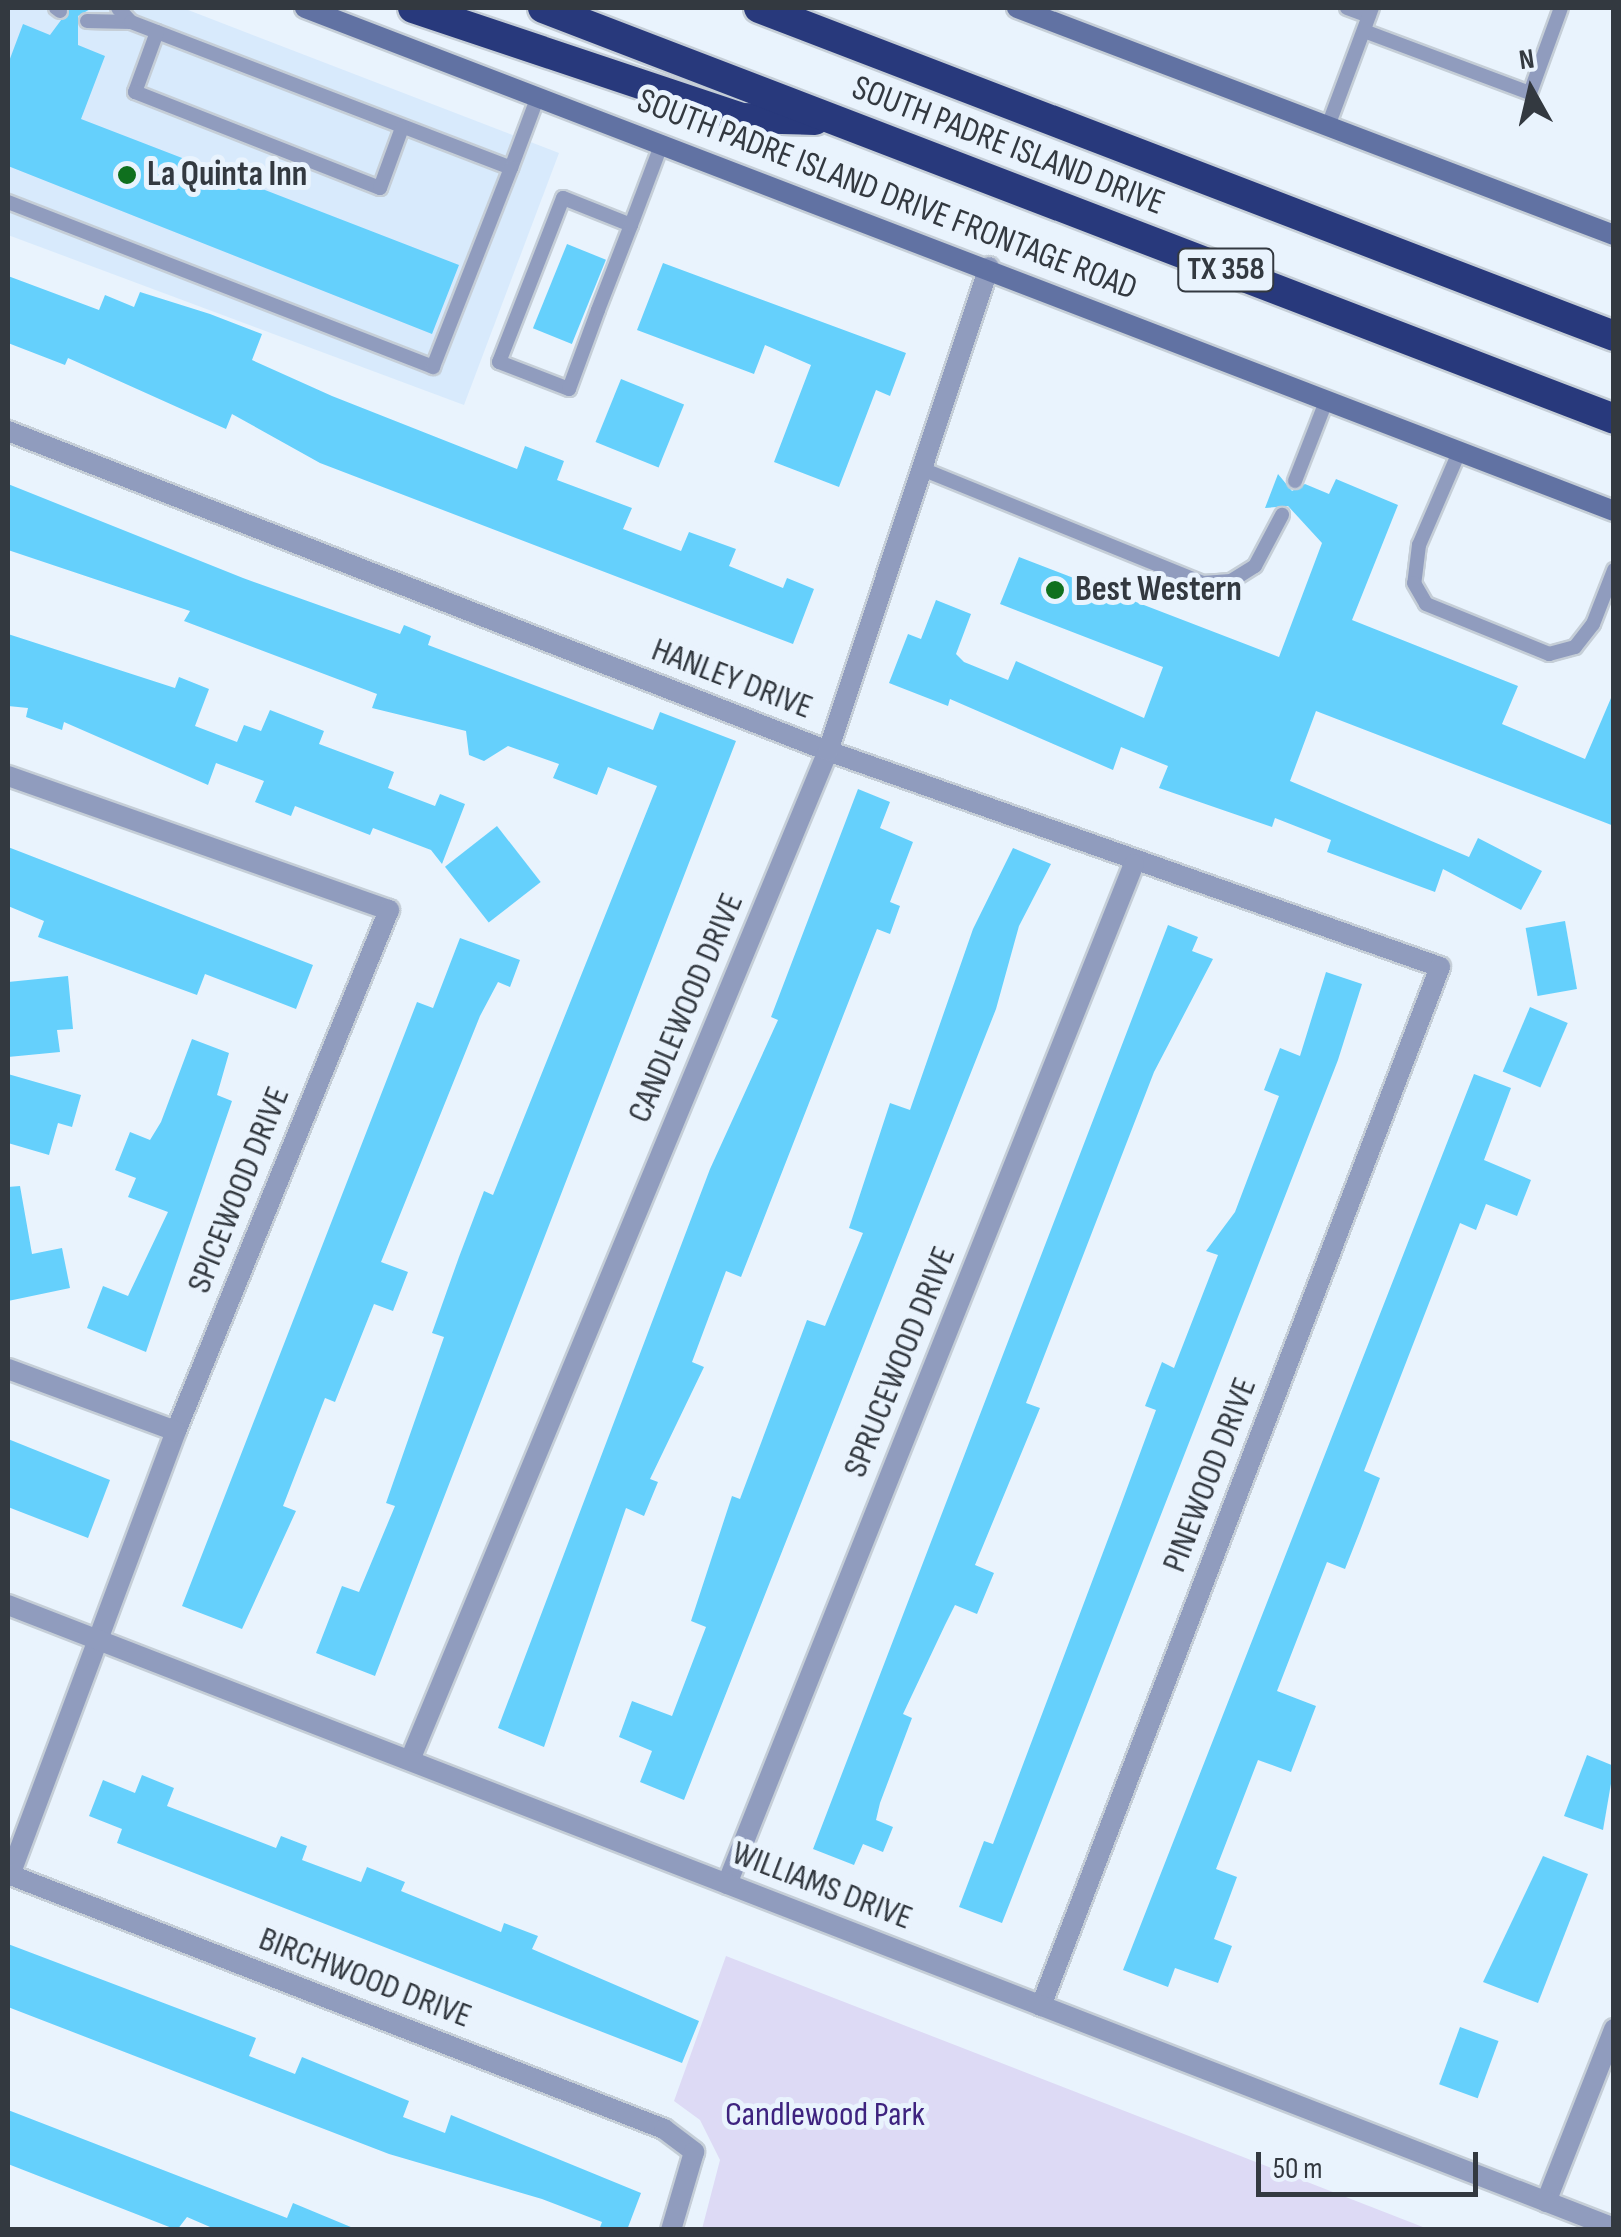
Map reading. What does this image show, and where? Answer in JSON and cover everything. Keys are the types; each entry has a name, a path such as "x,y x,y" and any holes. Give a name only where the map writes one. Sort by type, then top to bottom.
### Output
{"highway":[{"path":"413,8 742,118 838,120"},
{"name":"SOUTH PADRE ISLAND DRIVE","path":"543,8 1614,419"},
{"name":"SOUTH PADRE ISLAND DRIVE","path":"759,8 1614,336"}],"main road":[{"name":"SOUTH PADRE ISLAND DRIVE FRONTAGE ROAD","path":"305,8 989,267 1614,510"},
{"path":"1017,8 1614,235"}],"street":[{"name":"CANDLEWOOD DRIVE","path":"410,1760 828,751 989,267"},
{"name":"HANLEY DRIVE","path":"8,431 828,751 1134,864 1440,967"},
{"name":"SPICEWOOD DRIVE","path":"8,776 389,910 176,1431 9,1874"},
{"name":"SPRUCEWOOD DRIVE","path":"726,1884 1134,864"},
{"name":"PINEWOOD DRIVE","path":"1041,2006 1440,967"},
{"path":"8,1369 176,1431"},
{"name":"WILLIAMS DRIVE","path":"8,1606 1614,2228"},
{"name":"BIRCHWOOD DRIVE","path":"9,1874 664,2128 694,2152 671,2230"},
{"path":"1546,2202 1614,2029"}],"lane":[{"path":"118,8 131,22"},
{"path":"1347,8 1530,94 1562,8"},
{"path":"1328,126 1369,18"},
{"path":"87,21 131,22 510,168"},
{"path":"157,32 134,92 380,188 402,128"},
{"path":"8,202 434,367 538,96"},
{"path":"631,225 563,198 499,362 568,389 631,225 662,143"},
{"path":"1295,480 1327,399"},
{"path":"1460,450 1419,545 1414,583 1426,604 1549,654 1575,646 1593,624 1614,570"},
{"path":"922,469 1204,583 1231,581 1255,566 1282,515"}],"shaded area":[{"path":"8,8 183,8 559,153 464,405 8,235"}],"green space":[{"name":"Candlewood Park","path":"726,1956 1428,2229 702,2229 720,2160 700,2120 674,2101"}],"building":[{"name":"La Quinta Inn","path":"70,8 92,8 78,16 78,45 105,56 81,119 459,265 432,334 8,166 8,64 23,24 50,35"},
{"path":"567,244 606,260 572,344 533,328"},
{"path":"663,263 906,353 890,396 876,390 839,487 774,462 811,365 765,345 754,374 637,330"},
{"path":"8,276 99,310 105,295 134,307 140,292 210,314 262,334 252,360 332,396 517,469 525,446 564,461 557,480 632,508 623,529 681,551 689,532 736,549 729,566 783,588 787,578 814,589 793,644 320,463 232,414 226,429 68,358 65,365 8,343"},
{"path":"621,379 684,404 659,468 596,442"},
{"path":"1278,474 1292,491 1305,484 1329,494 1336,479 1398,505 1352,620 1518,686 1502,724 1585,759 1614,691 1614,826 1316,711 1290,781 1469,857 1478,838 1542,871 1521,910 1443,869 1435,892 1327,852 1331,840 1275,818 1272,827 1159,788 1168,766 1121,747 1113,770 950,699 948,706 889,683 908,634 921,639 936,600 971,614 956,654 964,662 1008,680 1016,661 1144,718 1163,667 1000,604 1019,557 1279,657 1322,543 1288,506 1265,508"},
{"path":"8,484 243,578 400,634 404,625 431,636 428,645 653,730 660,712 736,741 375,1676 316,1653 342,1586 359,1592 395,1506 386,1503 444,1337 432,1333 459,1257 484,1191 493,1195 657,786 608,767 597,795 553,778 559,764 508,746 484,761 469,755 466,731 372,708 377,694 184,621 190,611 8,550"},
{"path":"8,634 175,688 179,677 209,689 195,726 237,742 244,725 261,731 270,710 324,731 319,744 394,772 388,788 435,806 440,794 465,804 442,864 431,850 373,828 370,835 295,806 291,816 255,802 264,781 216,763 208,785 64,722 62,730 26,717 28,708 8,706"},
{"path":"858,789 890,802 880,828 913,842 890,902 900,906 890,934 877,929 741,1277 726,1271 692,1362 704,1367 650,1479 658,1482 644,1516 626,1508 544,1747 498,1728 710,1169 778,1020 771,1017"},
{"path":"497,826 541,882 489,923 445,867"},
{"path":"8,847 313,965 296,1009 205,974 197,995 38,937 44,921 8,906"},
{"path":"1013,848 1051,864 1019,926 996,1009 684,1800 640,1782 652,1751 619,1737 632,1701 672,1716 706,1627 691,1621 732,1496 740,1499 807,1320 825,1326 863,1233 849,1228 890,1103 910,1110 973,929"},
{"path":"1565,921 1577,989 1538,996 1526,928"},
{"path":"1168,925 1198,937 1192,951 1213,959 1154,1072 1026,1403 1040,1408 975,1565 994,1573 977,1614 955,1605 945,1625 903,1714 912,1718 880,1803 876,1820 893,1827 883,1852 863,1844 854,1865 813,1849"},
{"path":"460,938 520,960 510,987 498,982 480,1016 381,1262 408,1272 393,1311 374,1304 335,1402 325,1398 283,1506 296,1511 242,1629 182,1606 417,1002 433,1008"},
{"path":"1326,972 1362,984 1338,1060 1002,1923 959,1907 984,1841 993,1844 1119,1510 1156,1410 1145,1406 1162,1362 1174,1368 1218,1255 1206,1251 1235,1212 1279,1096 1264,1090 1280,1048 1300,1056"},
{"path":"68,976 73,1029 57,1030 60,1052 8,1057 8,982"},
{"path":"1530,1007 1568,1023 1540,1087 1503,1071"},
{"path":"192,1039 229,1053 217,1095 232,1101 146,1352 87,1328 103,1286 128,1296 168,1212 128,1197 136,1178 115,1170 130,1132 150,1140 161,1122"},
{"path":"8,1074 81,1095 72,1127 58,1123 49,1155 8,1143"},
{"path":"1474,1074 1511,1088 1484,1160 1531,1180 1517,1216 1486,1204 1476,1230 1460,1223 1364,1471 1380,1478 1360,1531 1345,1569 1327,1562 1277,1691 1316,1706 1291,1772 1258,1760 1216,1869 1237,1877 1214,1939 1232,1946 1218,1983 1175,1968 1168,1987 1123,1970"},
{"path":"20,1186 32,1254 62,1248 70,1288 8,1301 8,1187"},
{"path":"8,1439 110,1480 88,1538 8,1507"},
{"path":"1587,1755 1614,1766 1603,1830 1564,1816"},
{"path":"142,1775 174,1788 167,1806 276,1848 281,1836 307,1846 302,1860 361,1882 367,1867 405,1882 401,1891 501,1932 504,1923 538,1936 532,1949 699,2021 682,2063 117,1843 122,1829 89,1816 103,1780 135,1793"},
{"path":"1543,1856 1588,1874 1538,2003 1483,1982"},
{"path":"8,1944 256,2038 249,2056 295,2074 302,2057 409,2101 403,2117 445,2133 451,2115 641,2193 627,2230 599,2230 602,2222 542,2199 389,2154 8,2007"},
{"path":"1460,2027 1499,2041 1478,2098 1439,2084"},
{"path":"8,2110 287,2218 293,2203 358,2230 217,2230 187,2217 177,2230 8,2164"}],"place":[{"name":"La Quinta Inn","path":"127,175"},
{"name":"Best Western","path":"1055,590"}]}
